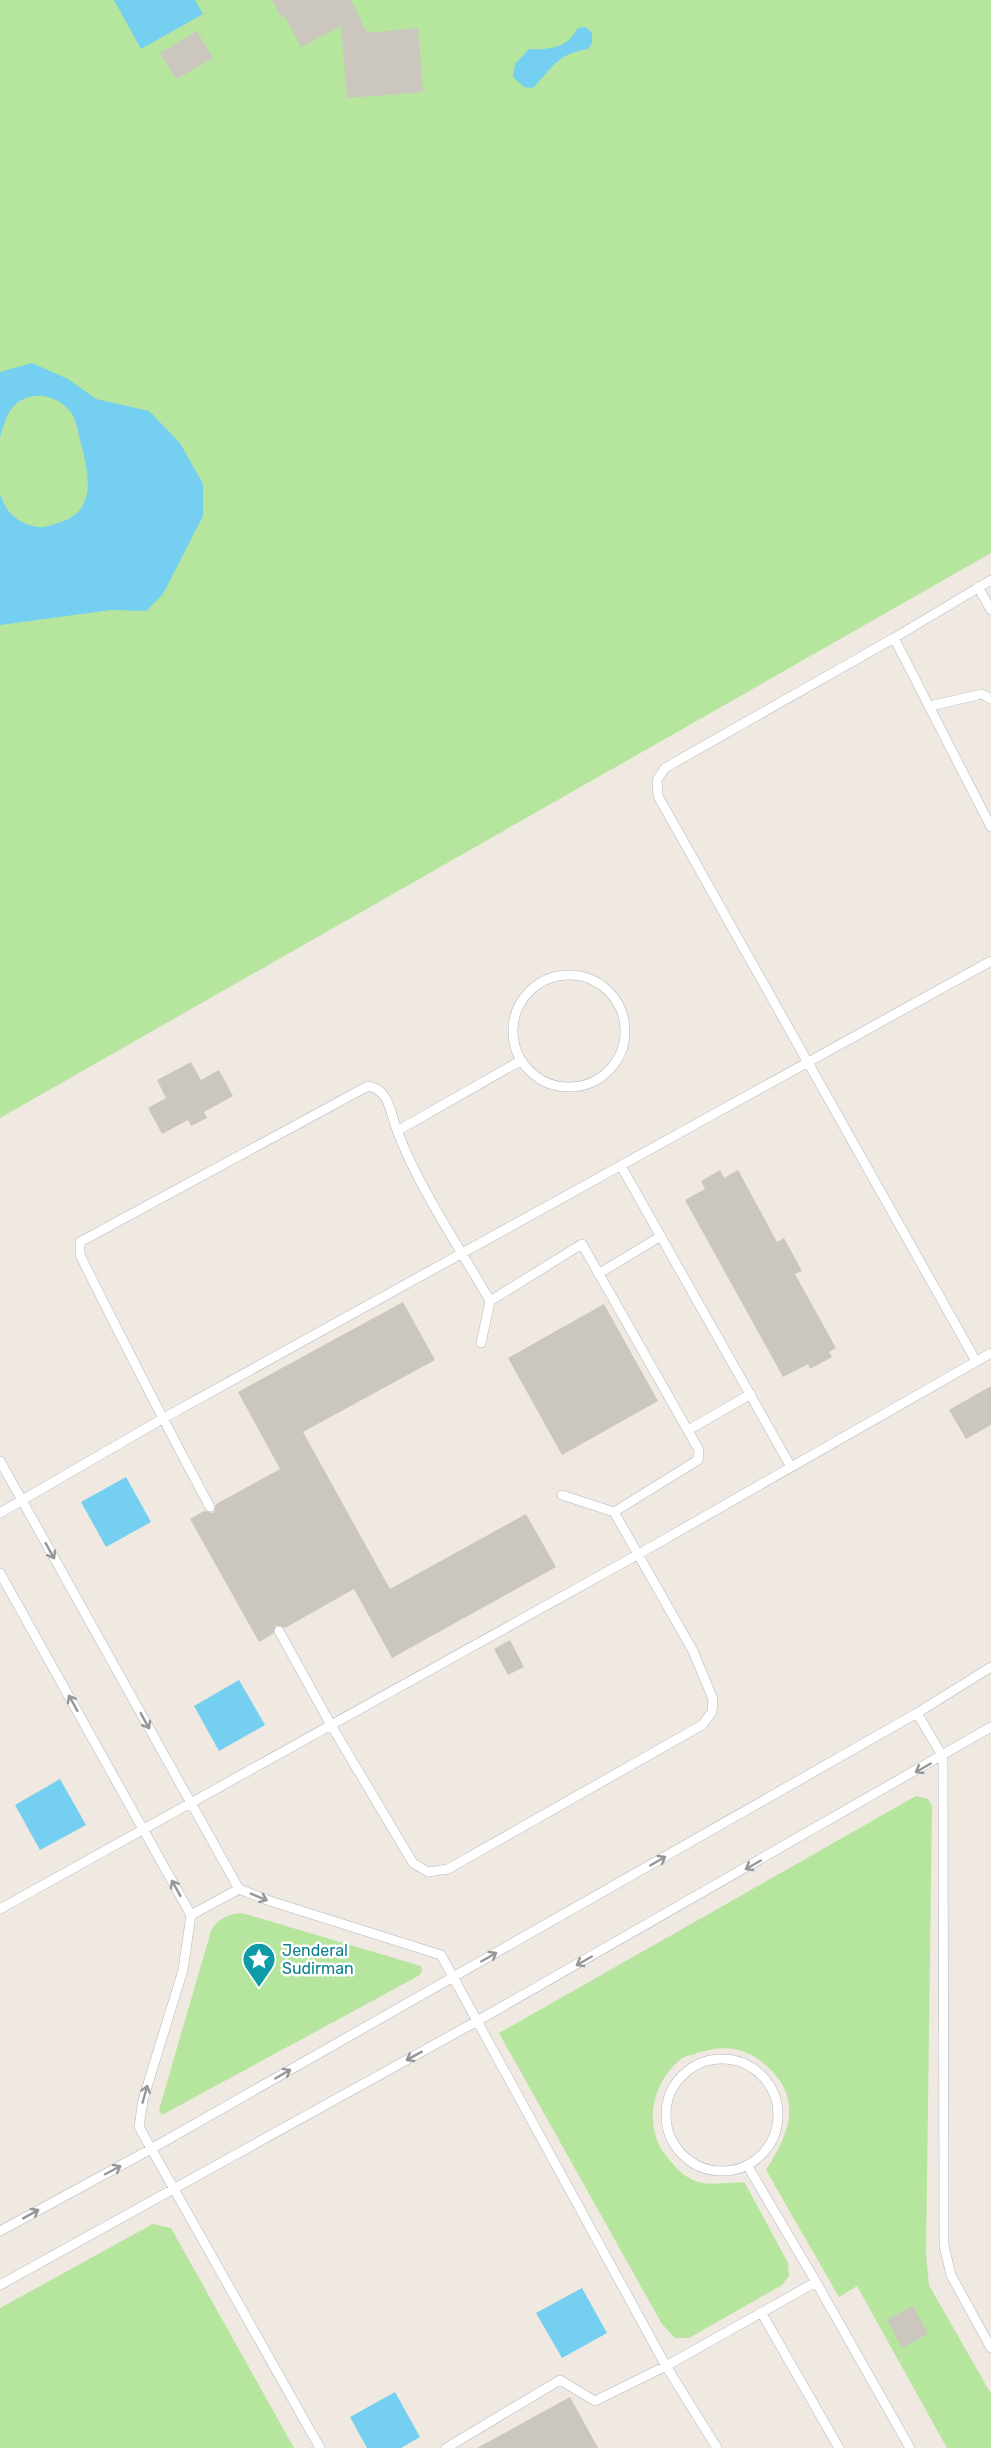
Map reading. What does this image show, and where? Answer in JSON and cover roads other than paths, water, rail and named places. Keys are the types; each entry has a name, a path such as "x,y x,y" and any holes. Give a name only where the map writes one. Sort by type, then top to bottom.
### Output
{"lane":[{"path":"976,1361 658,796 657,780 665,768 991,580"},
{"path":"978,587 991,610"},
{"path":"894,638 991,827"},
{"path":"930,706 982,694 991,699"},
{"path":"0,1513 162,1419 991,961"},
{"path":"575,975 595,981 611,994 622,1012 626,1033 621,1053 610,1071 593,1083 573,1088 552,1086 533,1076 519,1061 512,1041 513,1020 521,1001 535,986 554,977 575,975"},
{"path":"397,1131 519,1061"},
{"path":"210,1507 162,1419 80,1255 80,1242 368,1086 377,1088 385,1094 397,1131 423,1183 490,1300 481,1343"},
{"path":"621,1166 791,1467"},
{"path":"598,1274 662,1236"},
{"path":"490,1300 580,1244 584,1246 598,1274 690,1429 699,1450 699,1460 614,1512"},
{"path":"0,1908 637,1554 991,1353"},
{"path":"690,1429 751,1394"},
{"path":"0,1461 239,1888 270,1901 441,1955 455,1976 666,2366 717,2448"},
{"path":"279,1631 331,1725 414,1863 428,1872 448,1869 702,1725 712,1712 713,1699 693,1651 614,1512 562,1495"},
{"path":"0,1573 191,1915 183,1970 140,2115 139,2127 320,2448"},
{"path":"0,2231 151,2149 455,1976 917,1713 991,1667"},
{"path":"917,1713 943,1756 944,2246 951,2275 991,2348"},
{"path":"0,2285 479,2020 991,1727"},
{"path":"191,1915 239,1888"},
{"path":"723,2058 742,2062 758,2071 770,2085 777,2102 778,2121 772,2139 762,2154 747,2165 729,2170 710,2170 693,2163 679,2152 669,2136 665,2118 667,2099 675,2083 688,2069 705,2061 723,2058"},
{"path":"747,2165 910,2448"},
{"path":"446,2448 560,2380 595,2401 666,2366 816,2282"},
{"path":"760,2312 839,2448"}],"water":[{"path":"114,0 195,0 203,14 141,49"},
{"path":"586,27 592,33 592,43 588,49 569,54 556,62 533,88 524,87 513,77 515,64 529,49 544,49 563,44 574,35 578,28"},
{"path":"32,363 68,379 96,399 149,411 180,443 203,484 203,516 163,594 146,611 111,610 0,625 0,494 9,512 24,523 41,527 73,516 81,508 88,487 86,463 75,419 59,401 41,396 24,399 10,411 0,437 0,372"},
{"path":"126,1477 151,1522 106,1547 81,1502"},
{"path":"239,1680 265,1725 219,1751 194,1706"},
{"path":"60,1779 86,1825 40,1850 15,1805"},
{"path":"582,2288 607,2333 562,2358 536,2313"},
{"path":"395,2392 420,2437 401,2448 367,2448 350,2417"}],"place":[{"name":"Jenderal Sudirman","path":"259,1988"}]}
